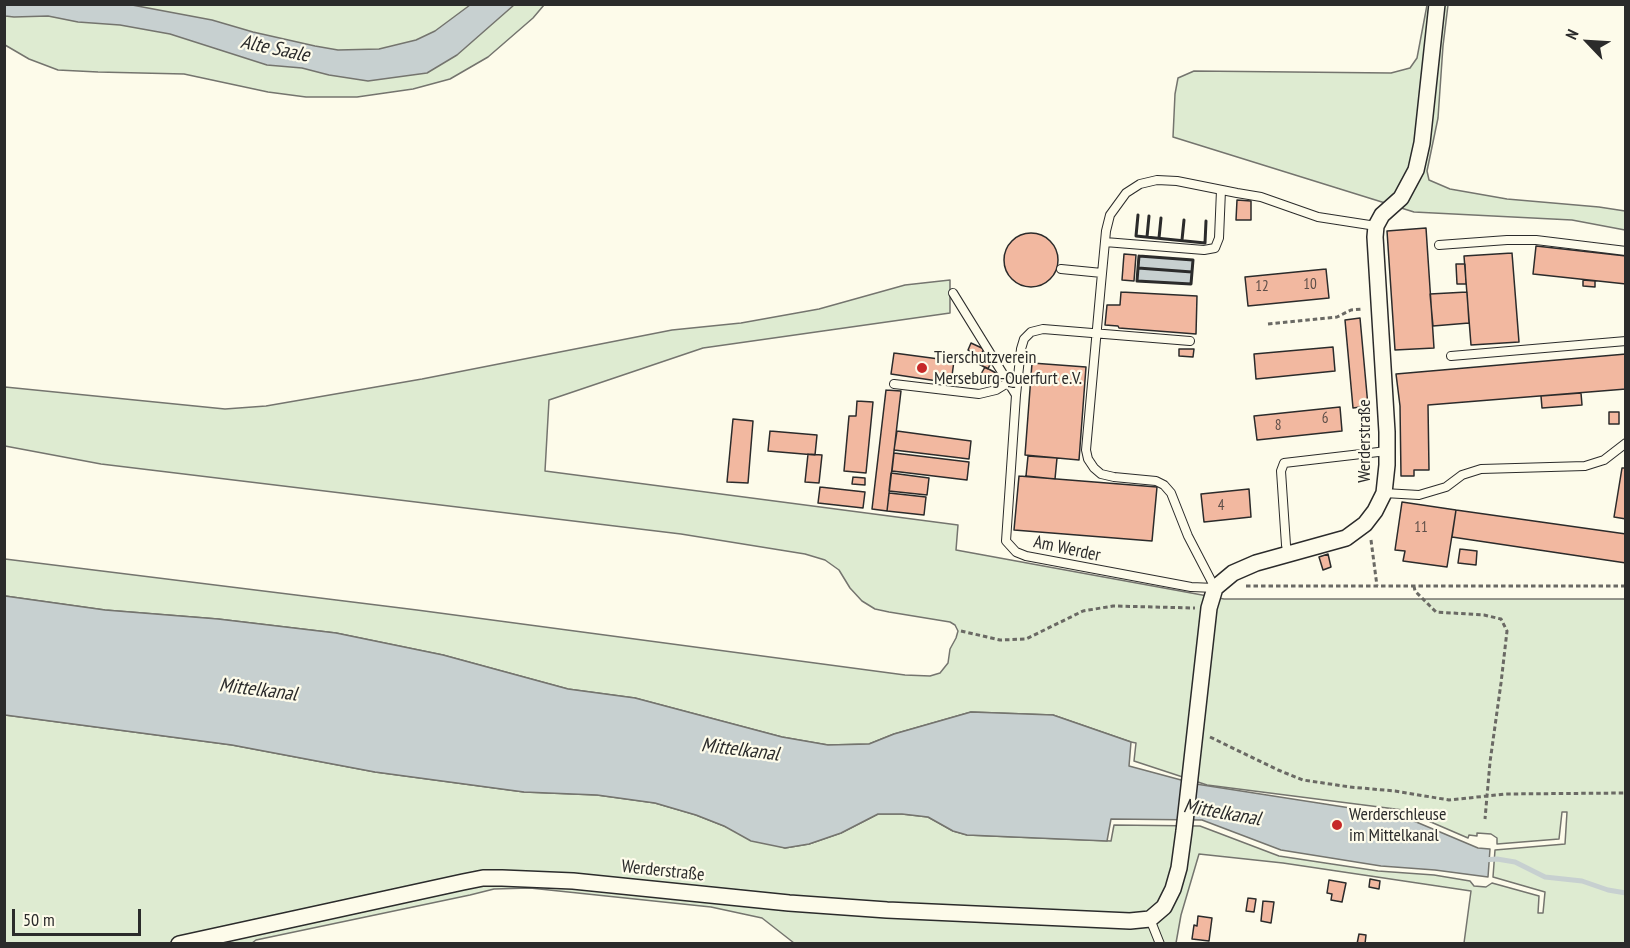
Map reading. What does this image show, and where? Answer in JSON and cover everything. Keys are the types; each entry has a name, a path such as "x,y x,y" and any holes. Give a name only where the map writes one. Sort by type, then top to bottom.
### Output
{"street":[{"path":"1376,226 1382,215 1401,198 1416,170 1422,143 1437,4"},
{"name":"Werderstraße","path":"1215,588 1233,573 1256,563 1346,538 1365,524 1375,512 1384,493 1387,421 1376,226"},
{"path":"1150,919 1164,907 1173,889 1179,868 1209,608 1215,588"},
{"name":"Werderstraße","path":"179,944 483,878 573,881 789,903 887,910 1130,921 1150,919"}],"lane":[{"path":"1215,588 1188,536 1171,493 1164,485 1156,481 1101,474 1088,459 1086,450 1105,242 1110,215 1125,193 1140,184 1157,180 1177,181 1261,197 1318,217 1376,226"},
{"path":"1105,242 1204,250 1215,248 1219,238 1221,190"},
{"path":"1439,245 1536,240 1626,251"},
{"path":"1061,269 1102,273"},
{"path":"953,293 1016,395"},
{"name":"Am Werder","path":"1097,334 1043,329 1031,332 1024,339 1016,395 1006,541 1016,552 1026,556 1191,587 1215,588"},
{"path":"1097,334 1190,341"},
{"path":"1451,356 1626,341"},
{"path":"894,384 979,394 996,390 1009,382"},
{"path":"1384,493 1419,495 1446,488 1462,476 1480,468 1585,466 1604,460 1626,443"},
{"path":"1288,554 1281,471 1284,463 1387,451"},
{"path":"1150,919 1160,944"}],"path":[{"path":"1268,324 1337,317 1351,310 1379,309"},
{"path":"1365,524 1371,539 1377,586"},
{"path":"1215,588 1229,586 1626,586"},
{"path":"1413,586 1415,591 1436,612 1484,615 1501,619 1507,631 1485,819"},
{"path":"961,631 1000,640 1026,639 1083,611 1113,606 1209,608"},
{"path":"1195,735 1209,737 1303,780 1350,787 1395,791 1449,800 1506,794 1626,793"}],"green space":[{"path":"4,5 544,5 533,18 488,57 450,79 413,89 357,97 306,97 268,92 184,74 58,70 29,59 5,45"},
{"path":"1427,5 1448,5 1438,118 1427,171 1429,180 1450,189 1507,199 1625,211 1625,230 1572,220 1414,212 1173,137 1178,78 1194,71 1391,73 1410,68 1417,58"},
{"path":"950,280 950,313 703,348 549,400 545,471 958,525 956,550 1224,599 1625,599 1625,943 1464,943 1471,891 1283,863 1199,854 1181,915 1176,943 794,943 762,918 711,907 530,888 494,889 256,940 252,943 5,943 5,715 232,745 375,772 524,792 597,795 655,803 696,815 785,848 809,844 841,833 878,814 928,817 953,831 967,835 1111,841 1114,825 1200,826 1279,856 1378,871 1434,875 1470,881 1474,886 1486,887 1492,883 1539,896 1538,913 1543,913 1545,892 1493,877 1495,850 1565,844 1567,812 1562,812 1559,839 1497,844 1497,838 1491,834 1477,833 1477,836 1469,835 1468,838 1403,810 1207,785 1134,761 1136,743 1053,715 971,712 894,734 869,744 828,745 782,737 635,698 568,689 443,655 336,633 218,619 105,610 5,596 5,559 417,610 905,675 930,676 940,673 948,663 950,649 956,638 958,631 955,625 950,622 875,609 862,601 850,588 839,570 825,560 805,554 681,534 101,464 5,446 5,387 225,409 266,406 422,379 672,330 741,323 819,309 905,285"}],"water":[{"name":"Alte Saale","path":"4,5 132,5 212,20 253,32 338,50 379,49 416,40 435,31 470,5 514,5 457,55 427,73 368,81 302,68 267,65 170,34 120,25 78,22 48,16 5,16"},
{"path":"1139,256 1193,260 1191,284 1137,281"},
{"name":"Mittelkanal","path":"5,596 105,610 218,619 336,633 443,655 568,689 635,698 782,737 828,745 869,744 894,734 971,712 1053,715 1131,742 1129,766 1196,784 1402,816 1478,848 1490,849 1488,877 1381,866 1281,850 1202,820 1111,819 1107,841 967,835 953,831 928,817 878,814 841,833 809,844 785,848 751,841 724,826 655,803 597,795 524,792 375,772 232,745 5,715"}],"building":[{"path":"1237,200 1251,201 1251,220 1236,220"},
{"path":"1426,228 1434,348 1395,350 1387,231"},
{"path":"1026,233 1036,233 1046,237 1054,245 1058,260 1054,275 1046,283 1036,287 1026,287 1016,283 1008,275 1004,265 1004,255 1008,245 1016,237"},
{"path":"1536,246 1626,256 1626,284 1533,274"},
{"path":"1512,253 1519,342 1471,345 1464,256"},
{"path":"1124,254 1136,255 1134,281 1122,280"},
{"path":"1456,264 1465,264 1466,284 1457,284"},
{"path":"1326,269 1329,298 1248,306 1245,277"},
{"path":"1583,280 1595,281 1595,287 1583,286"},
{"path":"1121,292 1197,296 1196,334 1105,325 1107,305 1120,305"},
{"path":"1467,292 1469,323 1433,326 1430,294"},
{"path":"1360,318 1368,406 1353,408 1345,320"},
{"path":"971,343 984,349 980,356 968,350"},
{"path":"1333,347 1335,371 1256,379 1254,354"},
{"path":"1179,349 1194,349 1193,357 1179,356"},
{"name":"Tierschutzverein Merseburg-Querfurt e.V.","path":"894,353 954,361 951,383 891,374"},
{"path":"1626,354 1626,389 1428,405 1429,470 1414,470 1414,476 1401,476 1400,406 1396,374"},
{"path":"980,356 991,362 988,369 977,363"},
{"path":"1032,363 1086,367 1079,460 1025,455"},
{"path":"985,367 996,373 993,380 981,374"},
{"path":"886,390 901,391 887,511 872,509"},
{"path":"1581,393 1582,405 1542,408 1541,396"},
{"path":"857,401 873,402 866,473 844,471 849,416 856,416"},
{"path":"1340,407 1342,431 1257,440 1254,416"},
{"path":"1609,412 1619,412 1619,424 1609,424"},
{"path":"733,419 753,421 748,483 727,482"},
{"path":"770,431 817,435 815,455 768,451"},
{"path":"897,431 971,441 969,459 894,450"},
{"path":"894,453 969,462 967,480 892,471"},
{"path":"808,454 822,455 819,483 805,482"},
{"path":"1028,456 1057,458 1055,479 1026,476"},
{"path":"1622,468 1626,468 1626,519 1614,517"},
{"path":"891,473 929,478 927,495 889,491"},
{"path":"1019,476 1157,487 1152,541 1014,530"},
{"path":"853,477 865,478 865,485 852,484"},
{"path":"820,487 865,492 863,508 818,503"},
{"path":"1249,489 1251,517 1204,522 1201,494"},
{"path":"889,493 926,497 924,515 887,511"},
{"path":"1402,502 1456,510 1447,567 1403,561 1405,551 1395,550"},
{"path":"1456,510 1626,534 1626,563 1452,537"},
{"path":"1460,549 1477,551 1476,565 1458,563"},
{"path":"1328,554 1331,567 1323,570 1319,557"},
{"path":"1370,879 1380,881 1379,889 1369,887"},
{"path":"1329,880 1346,883 1342,902 1331,900 1332,894 1327,893"},
{"path":"1248,898 1256,899 1254,912 1246,911"},
{"path":"1263,901 1274,902 1271,923 1261,921"},
{"path":"1198,916 1212,918 1209,941 1192,939"},
{"path":"1359,934 1366,935 1365,944 1357,944"}],"waterway":[{"path":"1483,860 1497,859 1515,862 1545,877 1582,881 1608,890 1626,893"}],"wall":[{"path":"1138,215 1136,236 1205,243 1206,221"},
{"path":"1147,237 1149,216"},
{"path":"1159,238 1161,218"},
{"path":"1182,240 1184,220"},
{"path":"1139,256 1193,260 1192,272 1138,268 1139,256"},
{"path":"1138,268 1192,272 1191,284 1137,281 1138,268"}],"place":[{"name":"Tierschutzverein Merseburg-Querfurt e.V.","path":"922,368"},
{"name":"Werderschleuse im Mittelkanal","path":"1337,825"}]}
